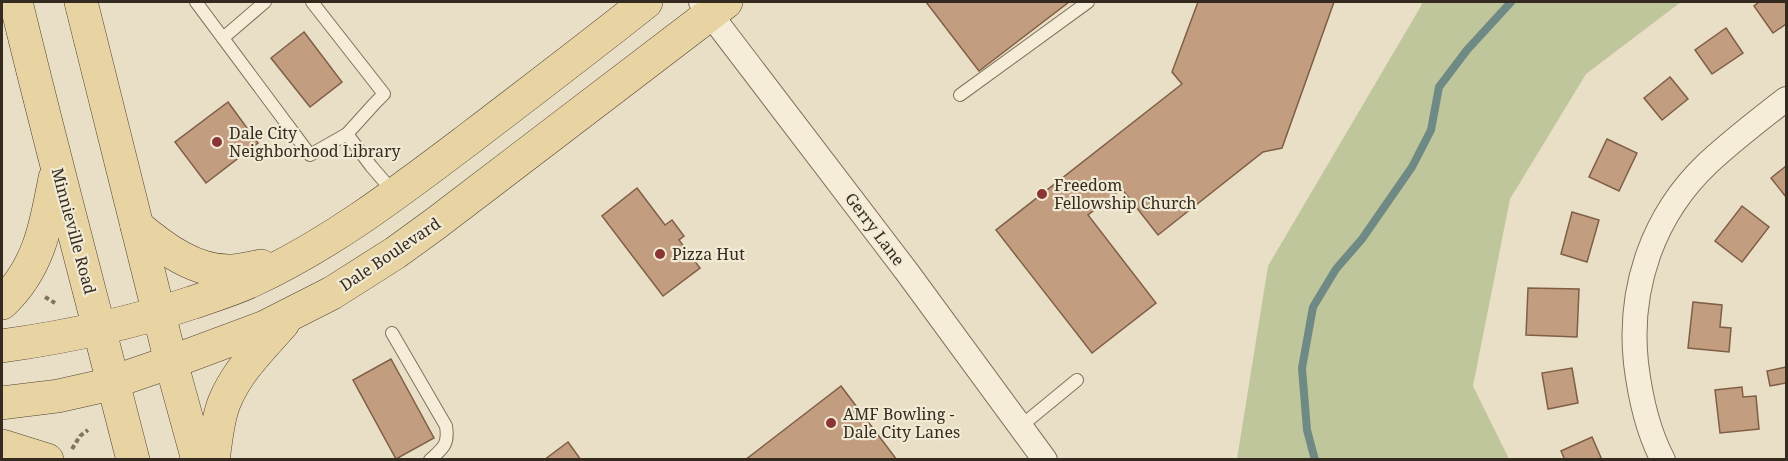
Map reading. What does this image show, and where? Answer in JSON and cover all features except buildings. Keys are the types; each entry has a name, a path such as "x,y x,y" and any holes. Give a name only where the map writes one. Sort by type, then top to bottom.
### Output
{"main road":[{"name":"Minnieville Road","path":"16,2 57,170 133,459"},
{"path":"81,2 171,362 198,459"},
{"path":"2,345 45,340 159,314 229,291 292,260 353,224 395,195 646,2"},
{"name":"Dale Boulevard","path":"2,403 57,396 113,382 265,327 332,293 395,253 712,6"},
{"path":"2,303 21,282 37,253 48,216 57,170"},
{"path":"137,226 162,247 191,262 213,269 233,271 292,260"},
{"path":"213,459 219,421 231,388 252,357 293,313"},
{"path":"2,446 58,457"}],"street":[{"name":"Gerry Lane","path":"712,6 1045,459"},
{"path":"1663,459 1647,423 1638,385 1634,344 1638,295 1648,255 1657,231 1680,196 1707,164 1786,99"}],"lane":[{"path":"196,2 310,155 347,134 384,94 312,2"},
{"path":"224,38 265,2"},
{"path":"960,95 1088,2"},
{"path":"347,134 395,195"},
{"path":"392,333 446,426 445,446 430,459"},
{"path":"1021,426 1077,380"}],"path":[{"path":"58,457 88,430"}],"green space":[{"path":"1422,2 1681,2 1586,74 1510,199 1473,386 1509,459 1237,459 1268,266"}],"waterway":[{"path":"1315,460 1307,430 1302,368 1313,307 1336,269 1362,239 1412,167 1431,130 1439,87 1467,50 1511,2"}],"place":[{"name":"Dale City Neighborhood Library","path":"217,142"},
{"name":"Freedom Fellowship Church","path":"1042,194"},
{"name":"Pizza Hut","path":"660,254"},
{"name":"AMF Bowling - Dale City Lanes","path":"831,423"}]}
